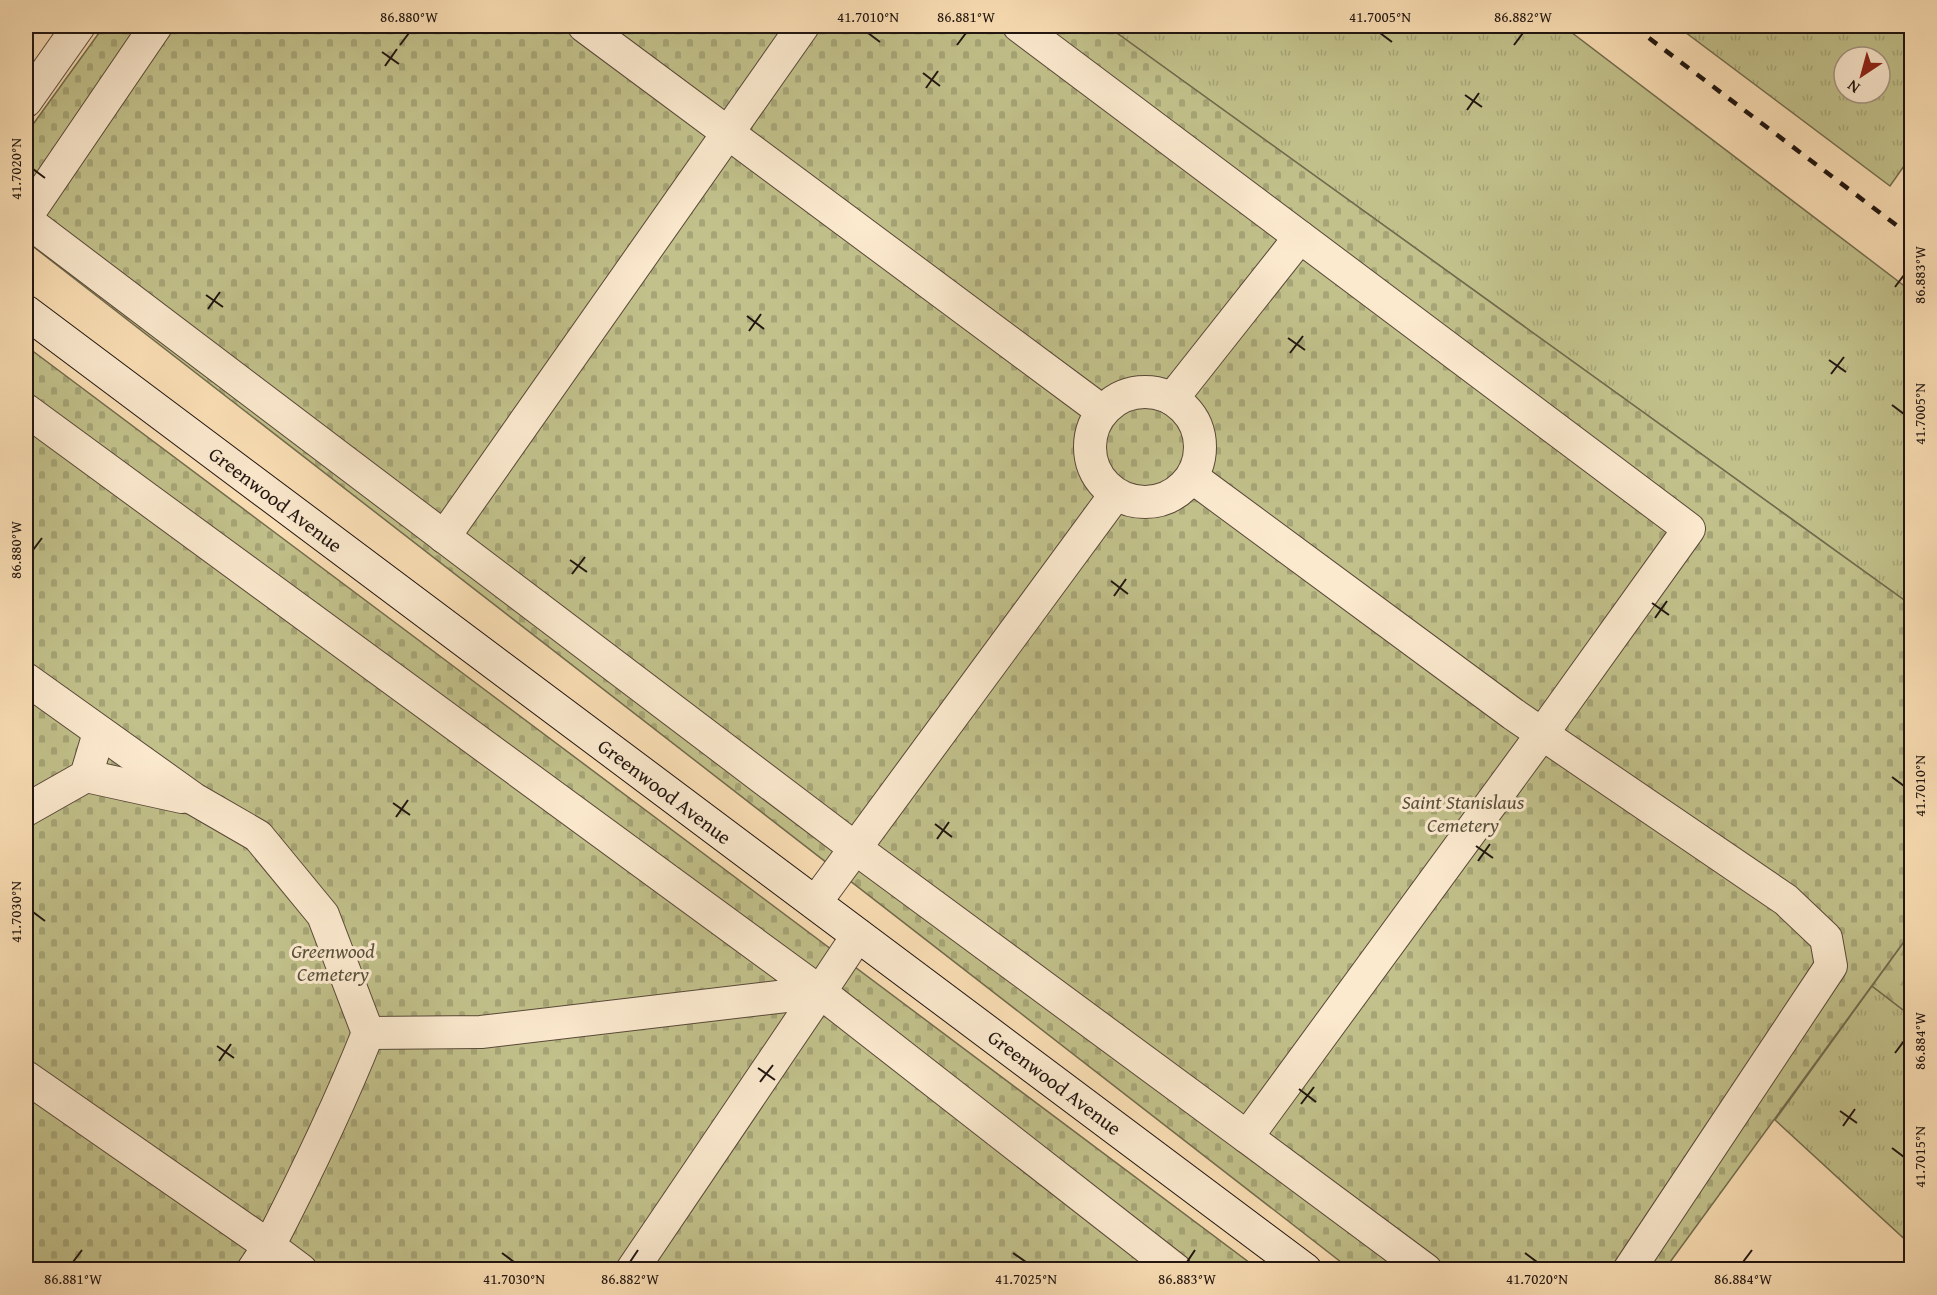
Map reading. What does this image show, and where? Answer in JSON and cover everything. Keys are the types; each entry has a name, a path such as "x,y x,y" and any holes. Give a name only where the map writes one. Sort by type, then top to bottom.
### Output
{"street":[{"path":"26,101 79,26"},
{"path":"156,26 26,218 855,848 1426,1269"},
{"path":"584,26 1102,411"},
{"path":"444,537 803,26"},
{"path":"1019,26 1689,529 1247,1137"},
{"path":"1172,399 1300,237"},
{"name":"Greenwood Avenue","path":"26,312 1305,1269"},
{"path":"1147,392 1163,394 1172,399 1190,414 1197,428 1201,445 1199,461 1192,477 1181,490 1166,499 1149,503 1131,501 1115,495 1101,482 1092,465 1089,446 1093,427 1102,411 1115,400 1130,394 1147,392"},
{"path":"26,410 820,992 1176,1269"},
{"path":"1192,477 1512,714 1786,900 1826,938 1831,966 1629,1269"},
{"path":"815,903 1115,495"},
{"path":"26,679 194,799 258,836 323,915 368,1033 304,1179 261,1258"},
{"path":"86,776 99,733"},
{"path":"26,810 86,776 194,799"},
{"path":"632,1269 858,934"},
{"path":"368,1033 481,1032 820,992"},
{"path":"26,1077 261,1258 301,1269"}],"green space":[{"name":"Saint Stanislaus Cemetery","path":"104,26 1107,26 1911,605 1911,932 1665,1269 1350,1269 26,241 26,134"},
{"path":"1107,26 1563,26 1911,291 1911,605"},
{"path":"1677,26 1911,26 1911,156 1890,186"},
{"name":"Greenwood Cemetery","path":"26,346 1258,1269 26,1269"},
{"path":"1911,932 1911,1016 1872,986"},
{"path":"1872,986 1911,1016 1911,1245 1775,1120"}],"railway":[{"path":"1633,26 1912,237"}]}
